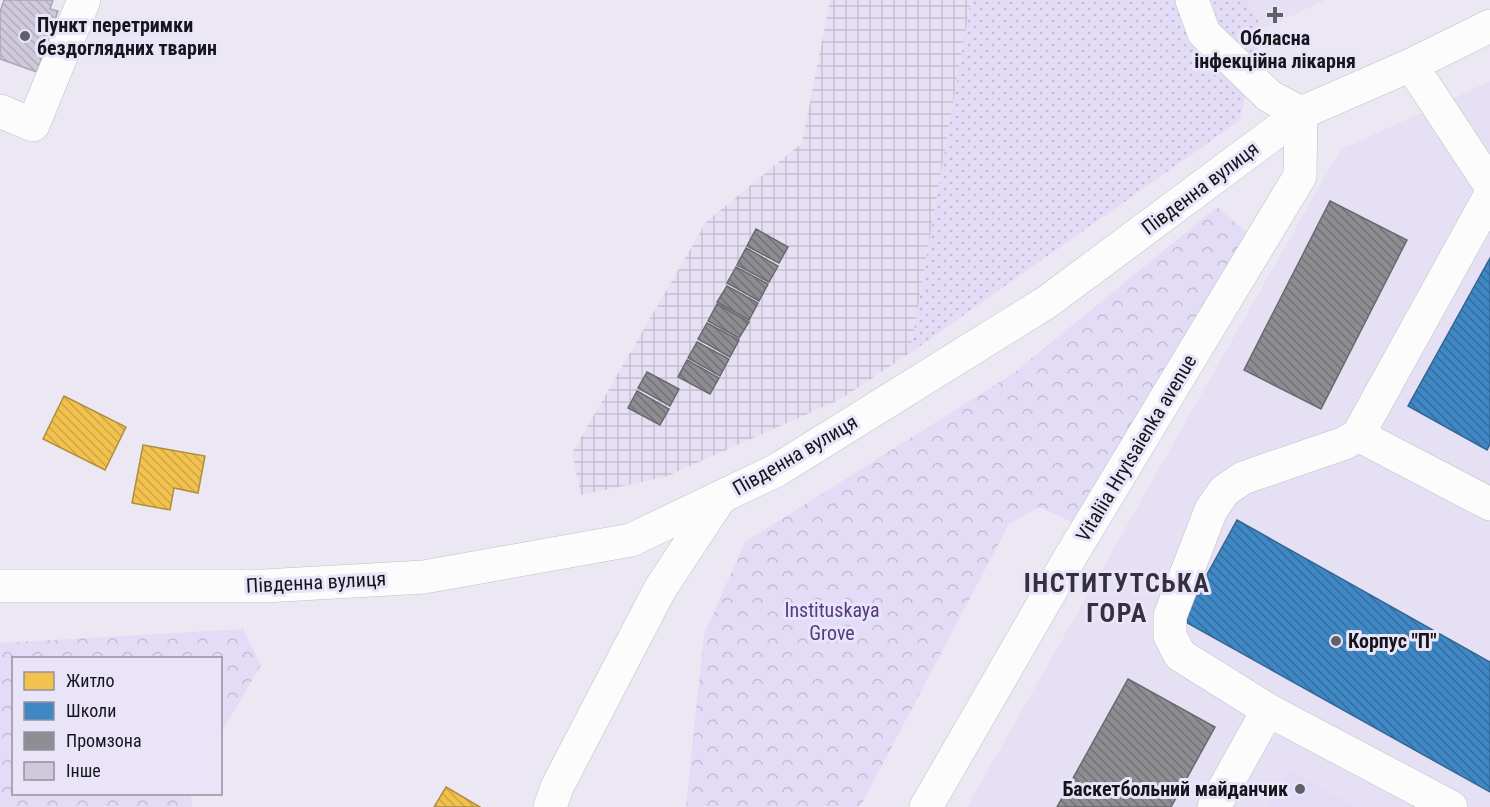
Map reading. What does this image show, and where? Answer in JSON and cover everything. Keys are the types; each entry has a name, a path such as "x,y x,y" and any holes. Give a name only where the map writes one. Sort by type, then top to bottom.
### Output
{"street":[{"path":"0,111 33,125 84,0"},
{"path":"1192,0 1204,33 1269,96 1301,113"},
{"name":"Південна вулиця","path":"0,586 264,586 424,577 631,540 777,470 1047,302 1301,113 1490,26"},
{"path":"1411,64 1490,185"},
{"name":"Vitaliia Hrytsaienka avenue","path":"926,807 1069,559 1300,176 1301,113"},
{"path":"1451,807 1268,710 1179,656 1170,636 1170,616 1211,510 1224,491 1243,478 1345,443 1358,435 1490,196"},
{"path":"1358,435 1490,504"},
{"path":"550,807 557,788 660,589 720,498"},
{"path":"1214,807 1268,710"}],"shaded area":[{"path":"830,0 971,0 910,353 841,399 665,477 581,495 572,453 706,222 802,143"},
{"name":"Обласна інфекційна лікарня","path":"1247,0 1326,0 1263,29"},
{"path":"1490,81 1490,807 967,807 1340,150"}],"green space":[{"path":"971,0 1247,0 1263,29 1239,121 910,353"},
{"name":"Іnstituskaya Grove","path":"1217,207 1249,234 1074,523 1039,507 1009,524 860,807 686,807 704,634 745,542 1014,373"},
{"path":"243,629 261,665 222,731 222,657 12,657 12,795 191,795 192,807 0,807 0,643"},
{"name":"Баскетбольний майданчик","path":"1288,770 1356,807 1268,807"}],"building: Житло":[{"path":"64,396 126,427 105,470 43,439"},
{"path":"143,445 205,456 198,493 174,488 170,510 132,503"},
{"path":"446,787 480,807 434,807"}],"building: Школи":[{"path":"1490,258 1490,444 1487,450 1408,406"},
{"name":"Корпус \"П\"","path":"1237,520 1490,662 1490,792 1182,620"}],"building: Промзона":[{"path":"1330,201 1407,240 1321,409 1244,370"},
{"path":"756,229 788,247 779,263 747,246"},
{"path":"746,248 778,266 769,282 737,265"},
{"path":"736,267 768,284 759,301 727,283"},
{"path":"727,286 758,303 749,320 717,302"},
{"path":"717,304 749,322 739,338 708,321"},
{"path":"707,323 739,340 730,357 698,339"},
{"path":"697,342 729,359 720,376 688,358"},
{"path":"687,360 719,378 710,394 678,377"},
{"path":"647,372 679,389 670,406 638,388"},
{"path":"637,391 669,409 660,425 628,408"},
{"path":"1128,679 1215,727 1171,807 1057,807"}],"building: Інше":[{"name":"Пункт перетримки бездоглядних тварин","path":"4,0 53,0 50,9 58,11 37,72 0,59 0,12"}],"place":[{"name":"Обласна інфекційна лікарня","path":"1275,15"},
{"name":"Пункт перетримки бездоглядних тварин","path":"25,36"},
{"name":"Корпус \"П\"","path":"1336,641"},
{"name":"Баскетбольний майданчик","path":"1300,789"}],"district":[{"name":"ІНСТИТУТСЬКА ГОРА","path":"1117,598"}]}
